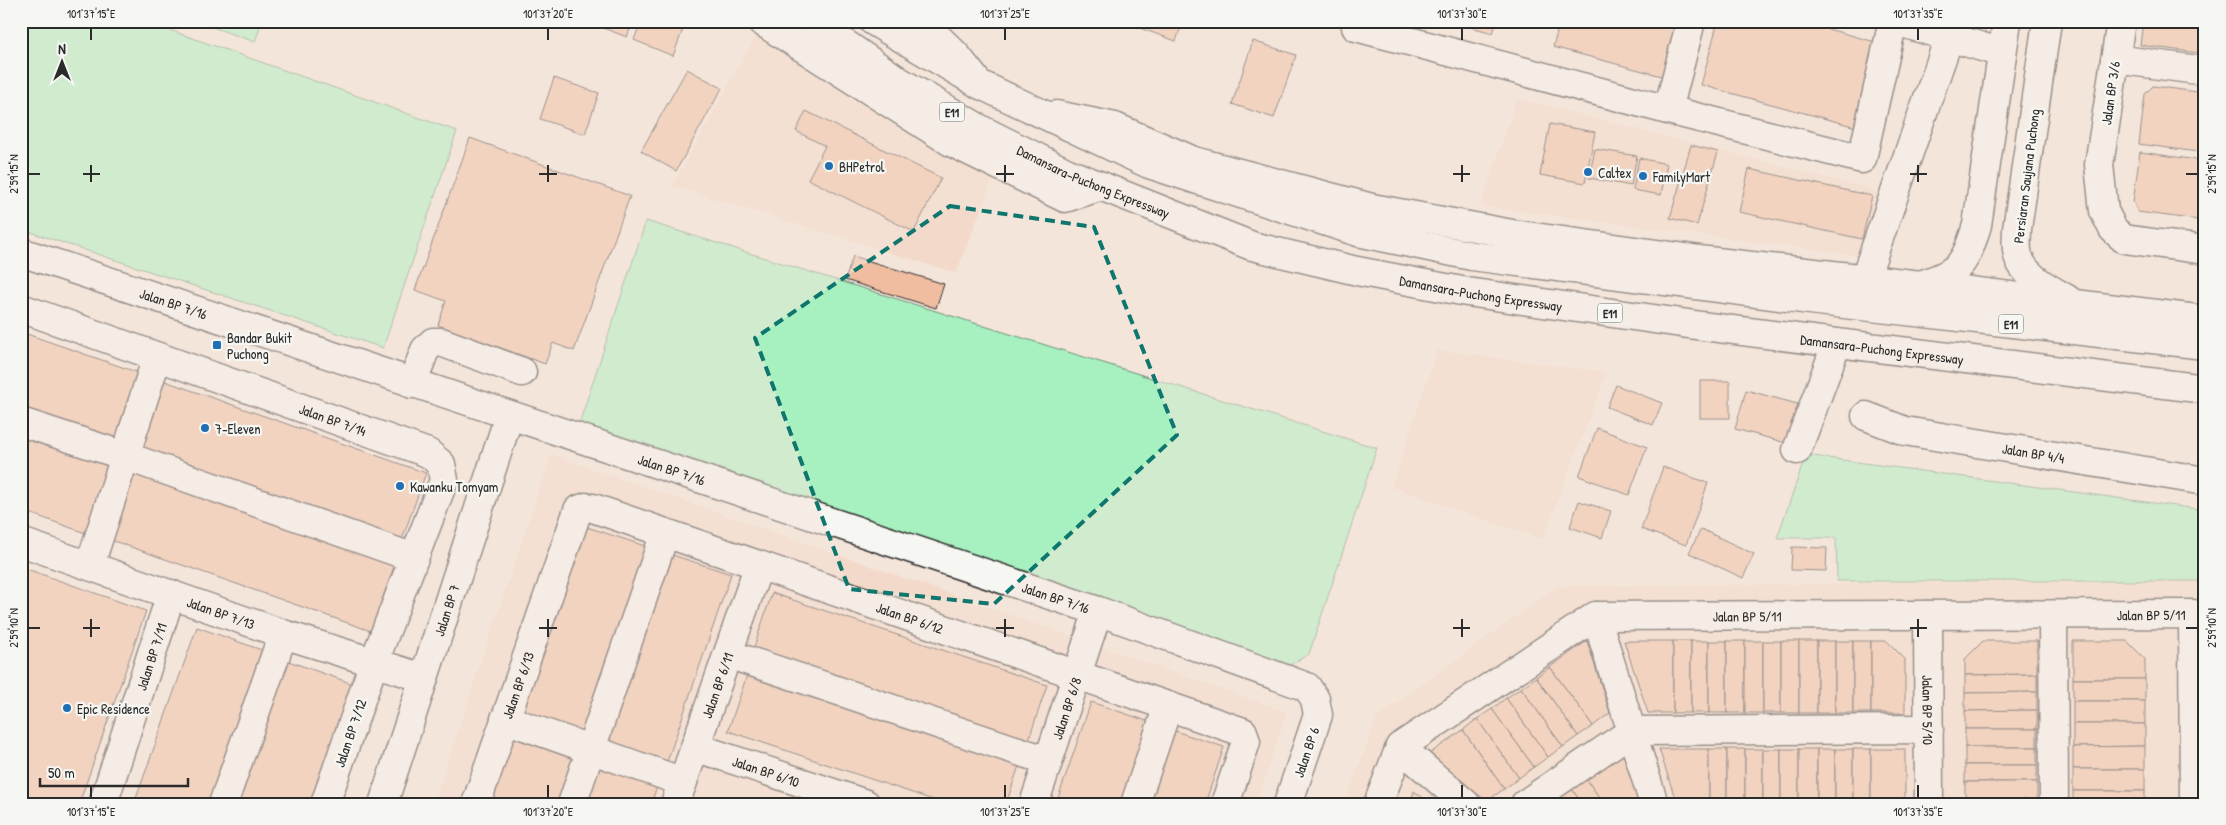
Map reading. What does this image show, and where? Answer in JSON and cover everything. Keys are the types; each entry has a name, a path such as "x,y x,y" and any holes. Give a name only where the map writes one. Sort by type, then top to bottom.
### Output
{"main road":[{"path":"761,21 959,146 1065,198 1102,186"},
{"name":"Damansara–Puchong Expressway","path":"812,21 899,81 982,130 1068,173 1252,246 1357,271 1467,292 1837,343 2205,389"},
{"name":"E11","path":"873,21 979,84 1149,164 1358,232 1472,256 1818,301 2205,345"},
{"path":"920,21 930,28 956,55 979,84"},
{"path":"1357,21 1356,28 1862,159 1894,21 1952,29 2002,53"},
{"path":"1668,110 1691,21"},
{"path":"1922,285 1954,271 1969,253 1977,225 2007,21"},
{"name":"Persiaran Saujana Puchong","path":"2047,21 2017,229 2016,251 2021,263 2030,274 2047,287 2075,303"},
{"name":"Jalan BP 3/6","path":"2121,21 2099,165 2104,211 2113,229 2124,239 2205,250"},
{"path":"1865,278 1952,29"},
{"path":"2114,59 2205,71"},
{"path":"1039,112 1115,127 1194,161 1372,208 1551,239 1708,261 1865,278 2205,320"},
{"name":"Jalan BP 7/16","path":"21,252 412,384 1098,611 1307,687 1315,699"},
{"name":"Jalan BP 7/14","path":"21,308 428,453 441,464 444,480 374,662"},
{"path":"412,384 425,350 433,342 442,342 522,372"},
{"path":"1797,450 1837,343"},
{"path":"90,565 157,356"},
{"name":"Jalan BP 7","path":"383,804 509,416"},
{"name":"Jalan BP 4/4","path":"1866,416 1905,432 2205,481"},
{"path":"21,422 125,456 414,558"},
{"name":"Jalan BP 6/12","path":"578,510 586,507 593,508 1243,732 1246,742 1225,804"},
{"name":"Jalan BP 6/13","path":"476,804 578,510"},
{"path":"572,804 665,533"},
{"name":"Jalan BP 7/13","path":"21,542 283,634 424,678"},
{"name":"Jalan BP 6/11","path":"679,793 759,565"},
{"name":"Jalan BP 7/11","path":"103,804 171,594"},
{"name":"Jalan BP 6/8","path":"1034,804 1098,611"},
{"name":"Jalan BP 5/11","path":"1596,616 2194,614 2194,804"},
{"name":"Jalan BP 5/10","path":"1928,615 1929,804"},
{"path":"2053,615 2054,804"},
{"path":"1378,804 1400,748 1596,616 1654,804"},
{"path":"223,804 283,634"},
{"path":"728,654 1048,761"},
{"name":"Jalan BP 7/12","path":"325,804 374,662"},
{"name":"Jalan BP 6","path":"1288,804 1318,715 1315,699"},
{"path":"1135,804 1168,706"},
{"path":"505,719 591,750 679,793"},
{"path":"1525,804 1632,732 1929,728"},
{"name":"Jalan BP 6/10","path":"695,746 866,804"},
{"path":"1400,748 1466,804"}],"highlighted area":[{"path":"950,206 1094,227 1177,435 994,604 849,589 755,338"}],"shaded area":[{"path":"759,30 870,109 995,174 956,273 672,186"},
{"path":"1517,98 1882,192 1861,256 1480,206"},
{"path":"1437,350 1607,372 1543,540 1391,487"},
{"path":"551,454 1287,712 1257,804 433,804"},
{"path":"2205,570 2205,804 1344,804 1377,717 1558,586 2203,581"}],"green space":[{"path":"21,21 144,21 457,131 383,348 21,229"},
{"path":"195,21 262,21 255,42"},
{"path":"646,221 1377,448 1309,654 1282,670 579,424"},
{"path":"1806,455 2204,510 2204,581 1837,581 1836,538 1777,538"}],"building":[{"path":"606,21 633,21 627,37 603,28"},
{"path":"641,21 686,21 673,56 634,40"},
{"path":"1120,21 1183,21 1176,41"},
{"path":"1448,21 1497,21 1493,33"},
{"path":"1560,21 1684,21 1669,78 1553,47"},
{"path":"1718,21 1799,21 1879,43 1856,127 1701,85"},
{"path":"2143,21 2205,21 2205,54 2140,45"},
{"path":"1253,41 1296,55 1274,118 1232,104"},
{"path":"687,69 722,88 676,171 641,151"},
{"path":"554,78 599,93 585,134 540,119"},
{"path":"2153,86 2205,93 2205,153 2139,144 2145,94"},
{"path":"806,111 941,178 914,232 808,179 825,146 796,131"},
{"path":"1550,124 1595,132 1585,183 1540,175"},
{"path":"470,138 630,196 574,351 553,343 545,364 438,325 446,301 415,290"},
{"path":"1691,145 1718,152 1697,225 1670,218"},
{"path":"1595,149 1637,156 1631,186 1589,178"},
{"path":"2140,152 2205,161 2205,221 2138,212 2133,202"},
{"path":"1639,158 1667,164 1661,195 1633,190"},
{"path":"1749,169 1872,196 1862,239 1739,212"},
{"path":"853,256 944,284 936,308 845,280"},
{"path":"21,332 148,376 123,447 21,411"},
{"path":"162,380 426,473 400,545 137,452"},
{"path":"1700,381 1730,381 1730,418 1700,418"},
{"path":"1616,385 1662,403 1653,425 1607,407"},
{"path":"1746,390 1801,405 1790,444 1735,429"},
{"path":"1597,428 1647,447 1629,495 1579,476"},
{"path":"21,432 116,465 91,535 21,510"},
{"path":"1663,467 1708,483 1686,545 1641,529"},
{"path":"130,468 396,561 371,631 105,538"},
{"path":"1579,501 1611,511 1602,538 1570,527"},
{"path":"584,526 654,549 588,743 518,719"},
{"path":"1701,529 1754,554 1743,578 1689,553"},
{"path":"1792,547 1827,548 1826,571 1791,570"},
{"path":"663,552 731,574 665,768 597,745"},
{"name":"Epic Residence","path":"21,567 146,611 79,804 21,804"},
{"path":"772,593 1047,685 1026,748 751,656"},
{"path":"197,627 270,653 217,804 134,804"},
{"path":"1587,641 1610,713 1593,726 1550,667"},
{"path":"1624,641 1673,641 1673,713 1648,713"},
{"path":"1673,641 1691,641 1691,713 1673,713"},
{"path":"1691,641 1709,641 1709,713 1691,713"},
{"path":"1709,641 1727,641 1727,713 1709,713"},
{"path":"1727,641 1745,641 1745,713 1727,713"},
{"path":"1745,641 1763,641 1763,713 1745,713"},
{"path":"1763,641 1781,641 1781,713 1763,713"},
{"path":"1781,641 1799,641 1799,713 1781,713"},
{"path":"1799,641 1817,641 1817,713 1799,713"},
{"path":"1817,641 1835,641 1835,713 1817,713"},
{"path":"1835,641 1853,641 1853,713 1835,713"},
{"path":"1853,641 1871,641 1871,713 1853,713"},
{"path":"1871,641 1887,641 1905,659 1905,713 1871,713"},
{"path":"1983,641 2037,641 2037,674 1965,675 1965,659"},
{"path":"2073,641 2127,641 2145,659 2145,679 2073,679"},
{"path":"280,658 353,684 311,804 228,804"},
{"path":"1550,667 1593,726 1578,736 1536,677"},
{"path":"749,669 1021,760 1006,804 945,804 728,731"},
{"path":"2037,674 2037,692 1965,693 1965,675"},
{"path":"1536,677 1578,736 1563,747 1521,688"},
{"path":"2073,679 2145,679 2145,701 2073,701"},
{"path":"1521,688 1563,747 1548,757 1506,698"},
{"path":"2037,692 2037,710 1965,711 1965,693"},
{"path":"1506,698 1548,757 1534,767 1492,709"},
{"path":"2073,701 2145,701 2145,724 2073,724"},
{"path":"1091,702 1153,723 1126,804 1056,804"},
{"path":"1492,709 1534,767 1519,778 1477,719"},
{"path":"2037,710 2037,729 1965,729 1965,711"},
{"path":"1477,719 1519,778 1504,789 1463,730"},
{"path":"2073,724 2145,724 2145,746 2073,747"},
{"path":"1166,728 1224,747 1205,804 1141,804"},
{"path":"1965,729 2037,729 2037,747 1965,747"},
{"path":"1463,730 1504,789 1487,801 1426,756"},
{"path":"513,734 581,757 565,804 489,804"},
{"path":"2145,746 2145,769 2073,769 2073,747"},
{"path":"1965,747 2037,747 2037,765 1965,765"},
{"path":"1622,749 1639,804 1604,804 1584,776"},
{"path":"1659,749 1709,749 1709,804 1677,804"},
{"path":"1709,749 1727,749 1727,804 1709,804"},
{"path":"1727,749 1745,749 1745,804 1727,804"},
{"path":"1745,749 1763,749 1763,804 1745,804"},
{"path":"1763,749 1781,749 1781,804 1763,804"},
{"path":"1781,749 1799,749 1799,804 1781,804"},
{"path":"1799,749 1817,749 1817,804 1799,804"},
{"path":"1817,749 1835,749 1835,804 1817,804"},
{"path":"1835,749 1853,749 1853,804 1835,804"},
{"path":"1853,749 1871,749 1871,804 1853,804"},
{"path":"1871,749 1905,749 1905,804 1871,804"},
{"path":"593,761 658,783 651,804 578,804"},
{"path":"1965,765 2037,765 2037,782 1965,782"},
{"path":"2073,769 2145,769 2145,791 2073,791"},
{"path":"1584,776 1604,804 1582,804 1570,786"},
{"path":"1965,782 2037,782 2037,800 1965,800"},
{"path":"1570,786 1582,804 1560,804 1555,797"},
{"path":"1414,791 1431,804 1410,804"},
{"path":"2073,791 2145,791 2145,804 2073,804"},
{"path":"1965,800 2037,800 2037,804 1965,804"}],"place":[{"name":"BHPetrol","path":"829,166"},
{"name":"Caltex","path":"1588,172"},
{"name":"FamilyMart","path":"1643,176"},
{"name":"Bandar Bukit Puchong","path":"217,345"},
{"name":"7-Eleven","path":"205,428"},
{"name":"Kawanku Tomyam","path":"400,486"},
{"name":"Epic Residence","path":"67,708"}]}
